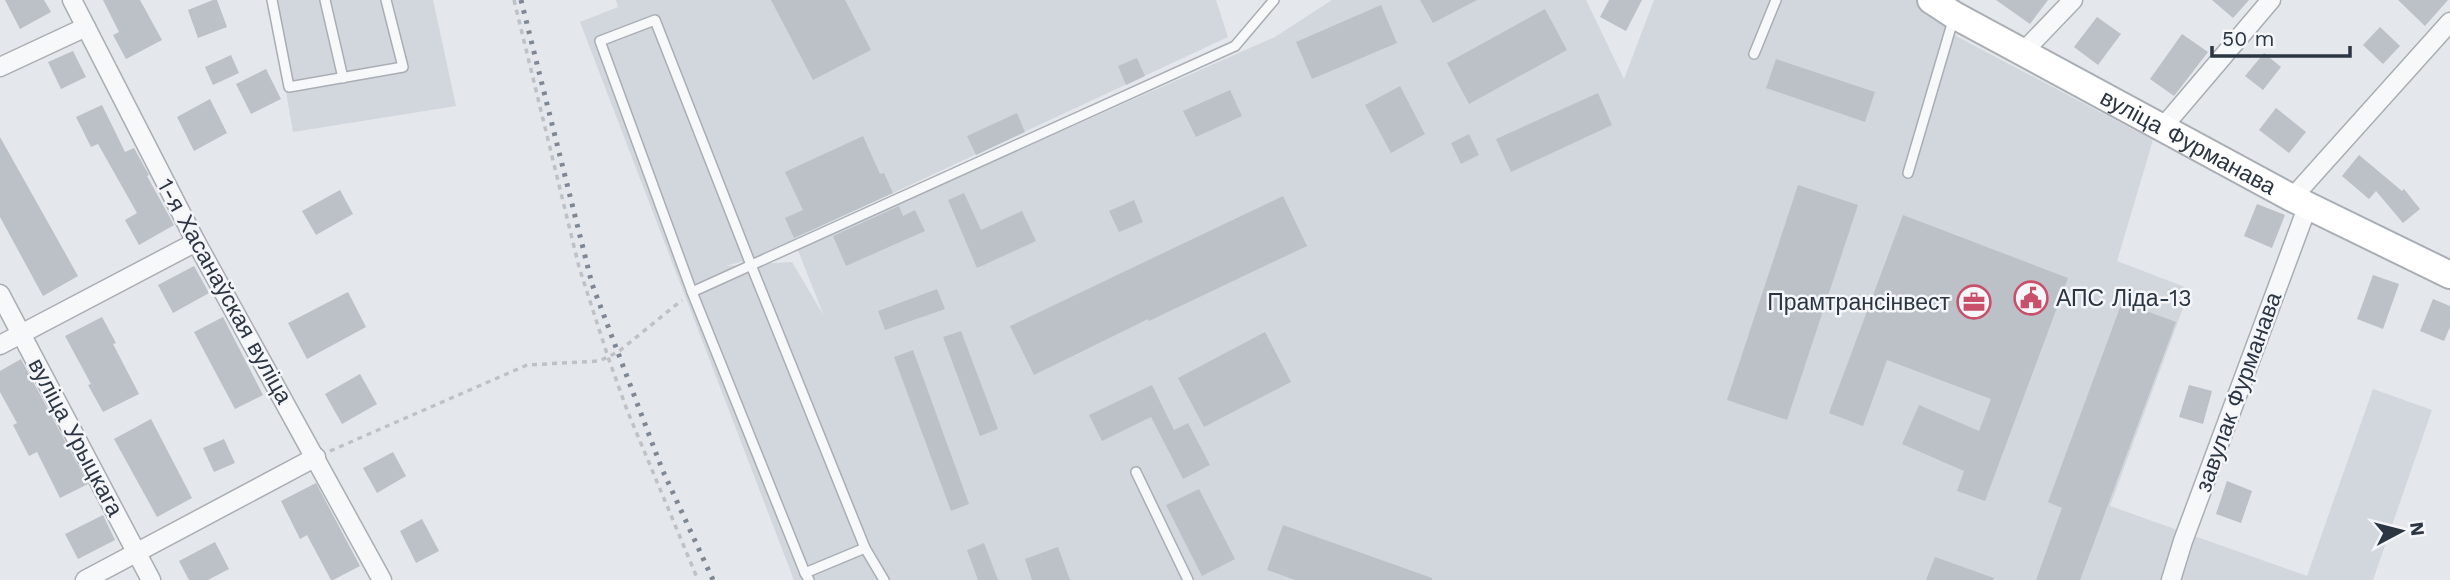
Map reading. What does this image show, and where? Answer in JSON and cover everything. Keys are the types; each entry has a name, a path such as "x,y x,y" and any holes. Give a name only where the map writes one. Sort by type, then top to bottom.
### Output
{"street":[{"name":"1-я Хасанаўская вуліца","path":"72,0 196,242 382,580"},
{"name":"вуліца Фурманава","path":"1931,0 1954,15 2300,202 2450,275"},
{"path":"2023,52 2073,0"},
{"path":"2163,127 2271,0"},
{"path":"2300,202 2450,22"},
{"path":"0,67 86,27"},
{"name":"завулак Фурманава","path":"2171,580 2300,202"},
{"path":"0,345 196,242"},
{"name":"вуліца Урыцкага","path":"0,294 151,580"},
{"path":"85,580 316,457"}],"lane":[{"path":"272,0 289,87 403,68 386,0"},
{"path":"325,0 344,78"},
{"path":"692,292 1235,46 1274,0"},
{"path":"1754,54 1776,0"},
{"path":"1908,173 1954,15"},
{"path":"865,548 807,577 692,292 600,41 656,20 865,548 884,580"},
{"path":"1136,472 1188,580"}],"path":[{"path":"514,0 579,267 627,410 698,580"},
{"path":"316,457 527,365 599,361 618,352 692,292"}],"shaded area":[{"path":"270,0 433,0 456,106 293,132"},
{"path":"616,0 1216,0 1228,37 794,239 797,248 1275,37 1332,0 1586,0 1624,79 1654,0 1916,0 1931,8 1958,37 2153,140 2117,261 2190,289 2110,506 2307,576 2373,389 2432,410 2373,580 794,580 580,22 618,7","holes":["797,248 824,316 792,262 725,266"]}],"building":[{"path":"5,0 44,0 51,12 20,29"},
{"path":"103,0 140,0 162,40 126,59 113,35 119,32"},
{"path":"217,0 227,27 198,38 188,10"},
{"path":"771,0 845,0 871,50 813,80"},
{"path":"1420,0 1477,0 1433,23"},
{"path":"1609,0 1642,0 1626,31 1600,17"},
{"path":"1996,0 2048,0 2030,24"},
{"path":"2212,0 2249,0 2233,18"},
{"path":"2398,0 2448,0 2425,26"},
{"path":"1381,5 1397,43 1312,79 1296,42"},
{"path":"1545,9 1567,50 1469,104 1447,63"},
{"path":"2097,17 2121,34 2098,65 2074,47"},
{"path":"2380,27 2400,46 2383,64 2363,45"},
{"path":"2182,34 2208,52 2174,96 2150,79"},
{"path":"73,51 86,77 61,89 48,62"},
{"path":"2264,53 2281,67 2263,90 2245,76"},
{"path":"231,55 239,73 213,85 205,67"},
{"path":"1137,58 1145,76 1126,85 1118,66"},
{"path":"1776,59 1875,92 1865,122 1766,88"},
{"path":"266,69 281,99 251,114 236,84"},
{"path":"1400,86 1425,134 1391,153 1365,105"},
{"path":"1230,90 1242,116 1196,137 1183,111"},
{"path":"1598,93 1612,125 1511,172 1496,139"},
{"path":"210,99 227,133 194,151 177,117"},
{"path":"102,105 125,152 134,148 174,225 139,245 125,220 137,213 98,144 91,147 76,117"},
{"path":"2276,108 2306,132 2289,153 2259,130"},
{"path":"1017,113 1025,132 976,155 967,136"},
{"path":"1469,134 1479,155 1461,164 1451,143"},
{"path":"863,136 880,174 884,173 893,193 794,238 785,218 803,210 785,172"},
{"path":"0,137 78,276 43,296 0,217"},
{"path":"2359,155 2402,191 2404,189 2420,209 2403,223 2376,191 2369,199 2342,176"},
{"path":"1798,185 1858,205 1787,420 1727,400"},
{"path":"340,190 353,214 316,235 302,211"},
{"path":"964,193 981,230 1022,211 1036,241 977,268 948,200"},
{"path":"1283,196 1307,246 1034,375 1010,326"},
{"path":"1134,200 1143,222 1119,232 1109,211"},
{"path":"2257,204 2285,215 2272,248 2244,236"},
{"path":"899,206 903,216 915,210 925,231 846,266 833,236"},
{"path":"1903,215 2068,278 1985,501 1957,491 1964,471 1902,444 1919,405 1979,431 1991,399 1887,360 1863,426 1829,413"},
{"path":"194,266 209,293 173,313 158,285"},
{"path":"2373,275 2399,284 2383,329 2357,319"},
{"path":"937,289 945,309 885,330 878,311"},
{"path":"348,292 366,327 307,359 288,323"},
{"path":"2433,299 2450,306 2450,327 2444,341 2420,331"},
{"path":"2122,302 2176,322 2080,580 2036,580 2062,508 2048,502"},
{"path":"102,317 139,394 103,412 65,336"},
{"path":"223,317 263,395 235,409 194,332"},
{"path":"961,331 998,429 980,436 943,337"},
{"path":"1265,332 1291,382 1204,427 1178,378"},
{"path":"913,350 969,504 951,511 894,357"},
{"path":"21,359 88,484 60,498 37,452 29,456 13,425 17,423 0,392 0,371"},
{"path":"360,374 377,404 342,424 325,394"},
{"path":"1152,385 1174,430 1188,423 1210,465 1183,479 1151,417 1102,441 1089,415"},
{"path":"2189,385 2212,391 2203,424 2179,417"},
{"path":"151,419 192,498 157,517 114,439"},
{"path":"224,439 235,463 214,472 203,448"},
{"path":"393,452 406,476 377,493 363,468"},
{"path":"2227,481 2252,491 2241,523 2216,514"},
{"path":"316,483 360,566 333,580 307,535 300,539 281,501"},
{"path":"1199,489 1235,559 1202,576 1166,505"},
{"path":"103,515 115,540 78,559 65,534"},
{"path":"422,519 439,551 416,563 400,531"},
{"path":"1283,525 1432,580 1295,580 1267,570"},
{"path":"215,542 229,569 208,580 189,580 179,561"},
{"path":"984,543 998,580 978,580 967,550"},
{"path":"1058,547 1070,580 1032,580 1025,559"},
{"path":"1935,557 1994,578 1926,580"}],"railway":[{"path":"521,0 592,284 662,469 713,580"}],"place":[{"name":"АПС Ліда-13","path":"2031,298"},
{"name":"Прамтрансінвест","path":"1974,302"}]}
